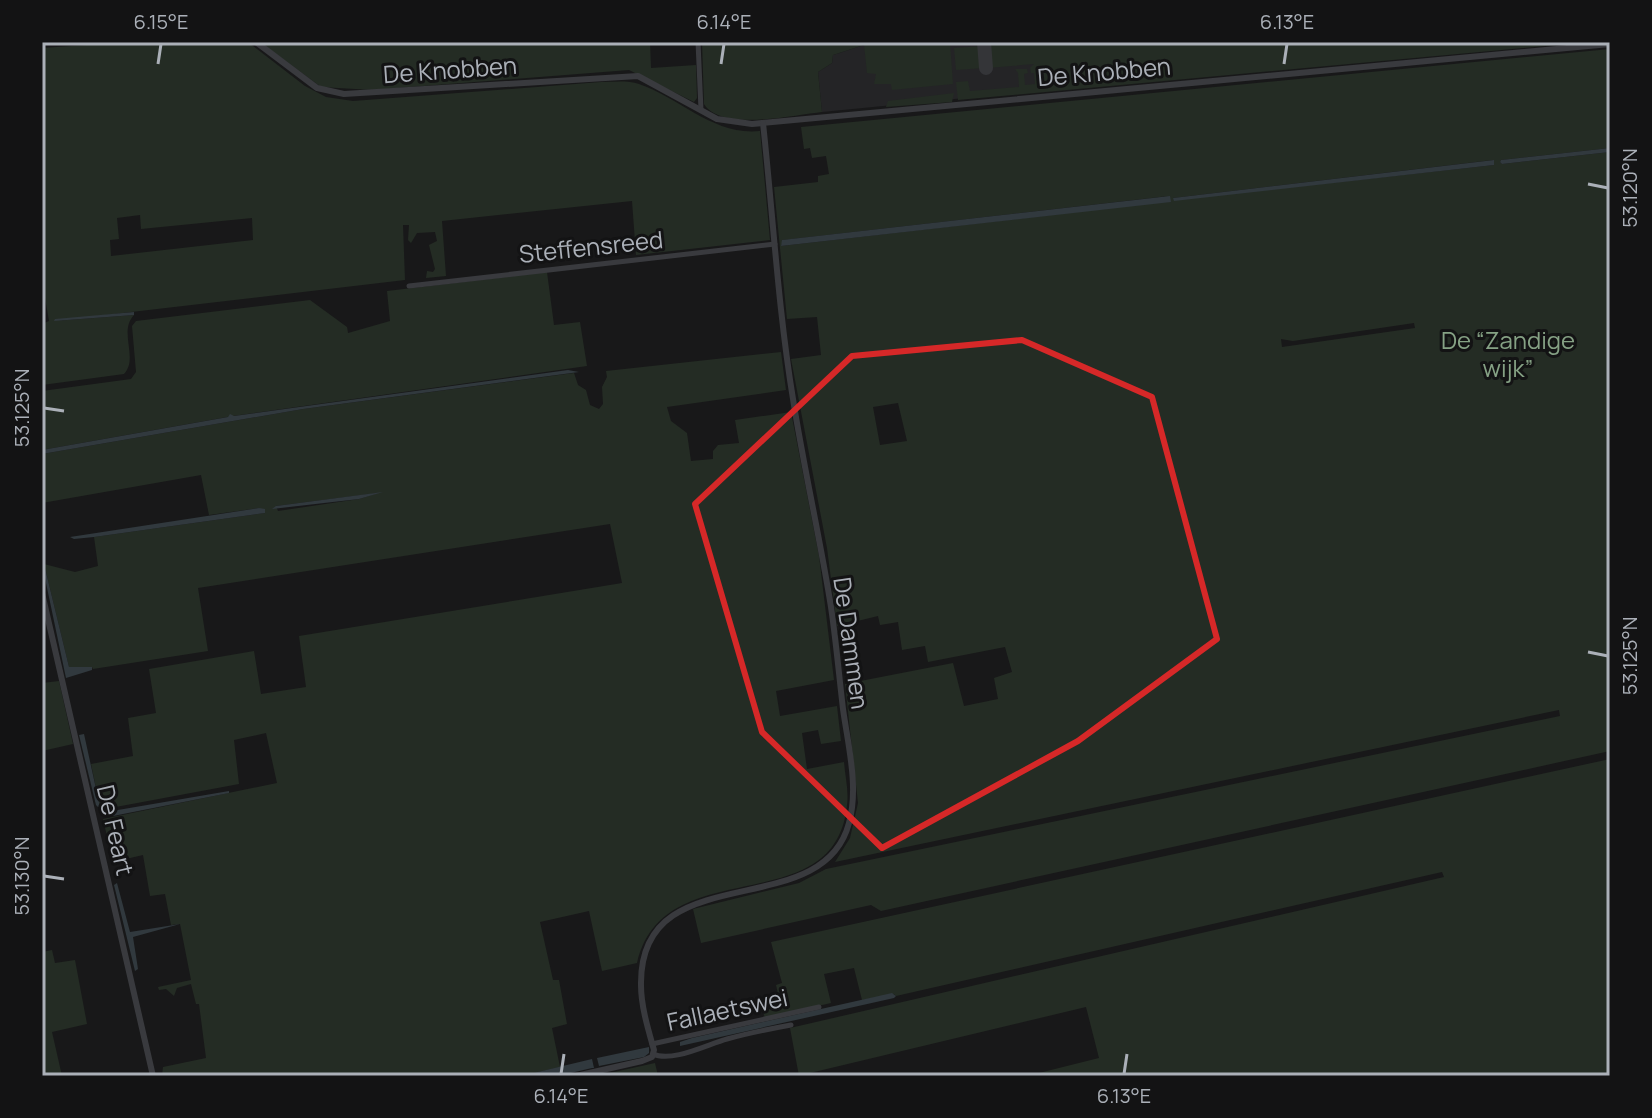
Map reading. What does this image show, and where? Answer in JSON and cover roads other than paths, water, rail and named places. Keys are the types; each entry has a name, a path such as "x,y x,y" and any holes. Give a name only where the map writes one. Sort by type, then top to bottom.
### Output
{"street":[{"name":"De Knobben","path":"256,42 317,88 344,94 638,76 730,123 763,123 1610,44"},
{"path":"698,42 701,110"},
{"name":"De Dammen","path":"652,1044 640,985 644,957 657,933 682,909 701,900 791,880 817,869 844,841 852,806 851,771 831,608 792,399 763,123"},
{"name":"Steffensreed","path":"409,286 776,244"},
{"name":"De Feart","path":"42,593 153,1076"},
{"name":"Fallaetswei","path":"653,1054 652,1044 819,1007"},
{"name":"Fallaetswei","path":"653,1054 660,1057 681,1053 726,1039 791,1025"},
{"name":"Fallaetswei","path":"576,1076 646,1060 653,1054"}],"park label":[{"name":"De “Zandige wijk”","path":"1508,353"}]}
